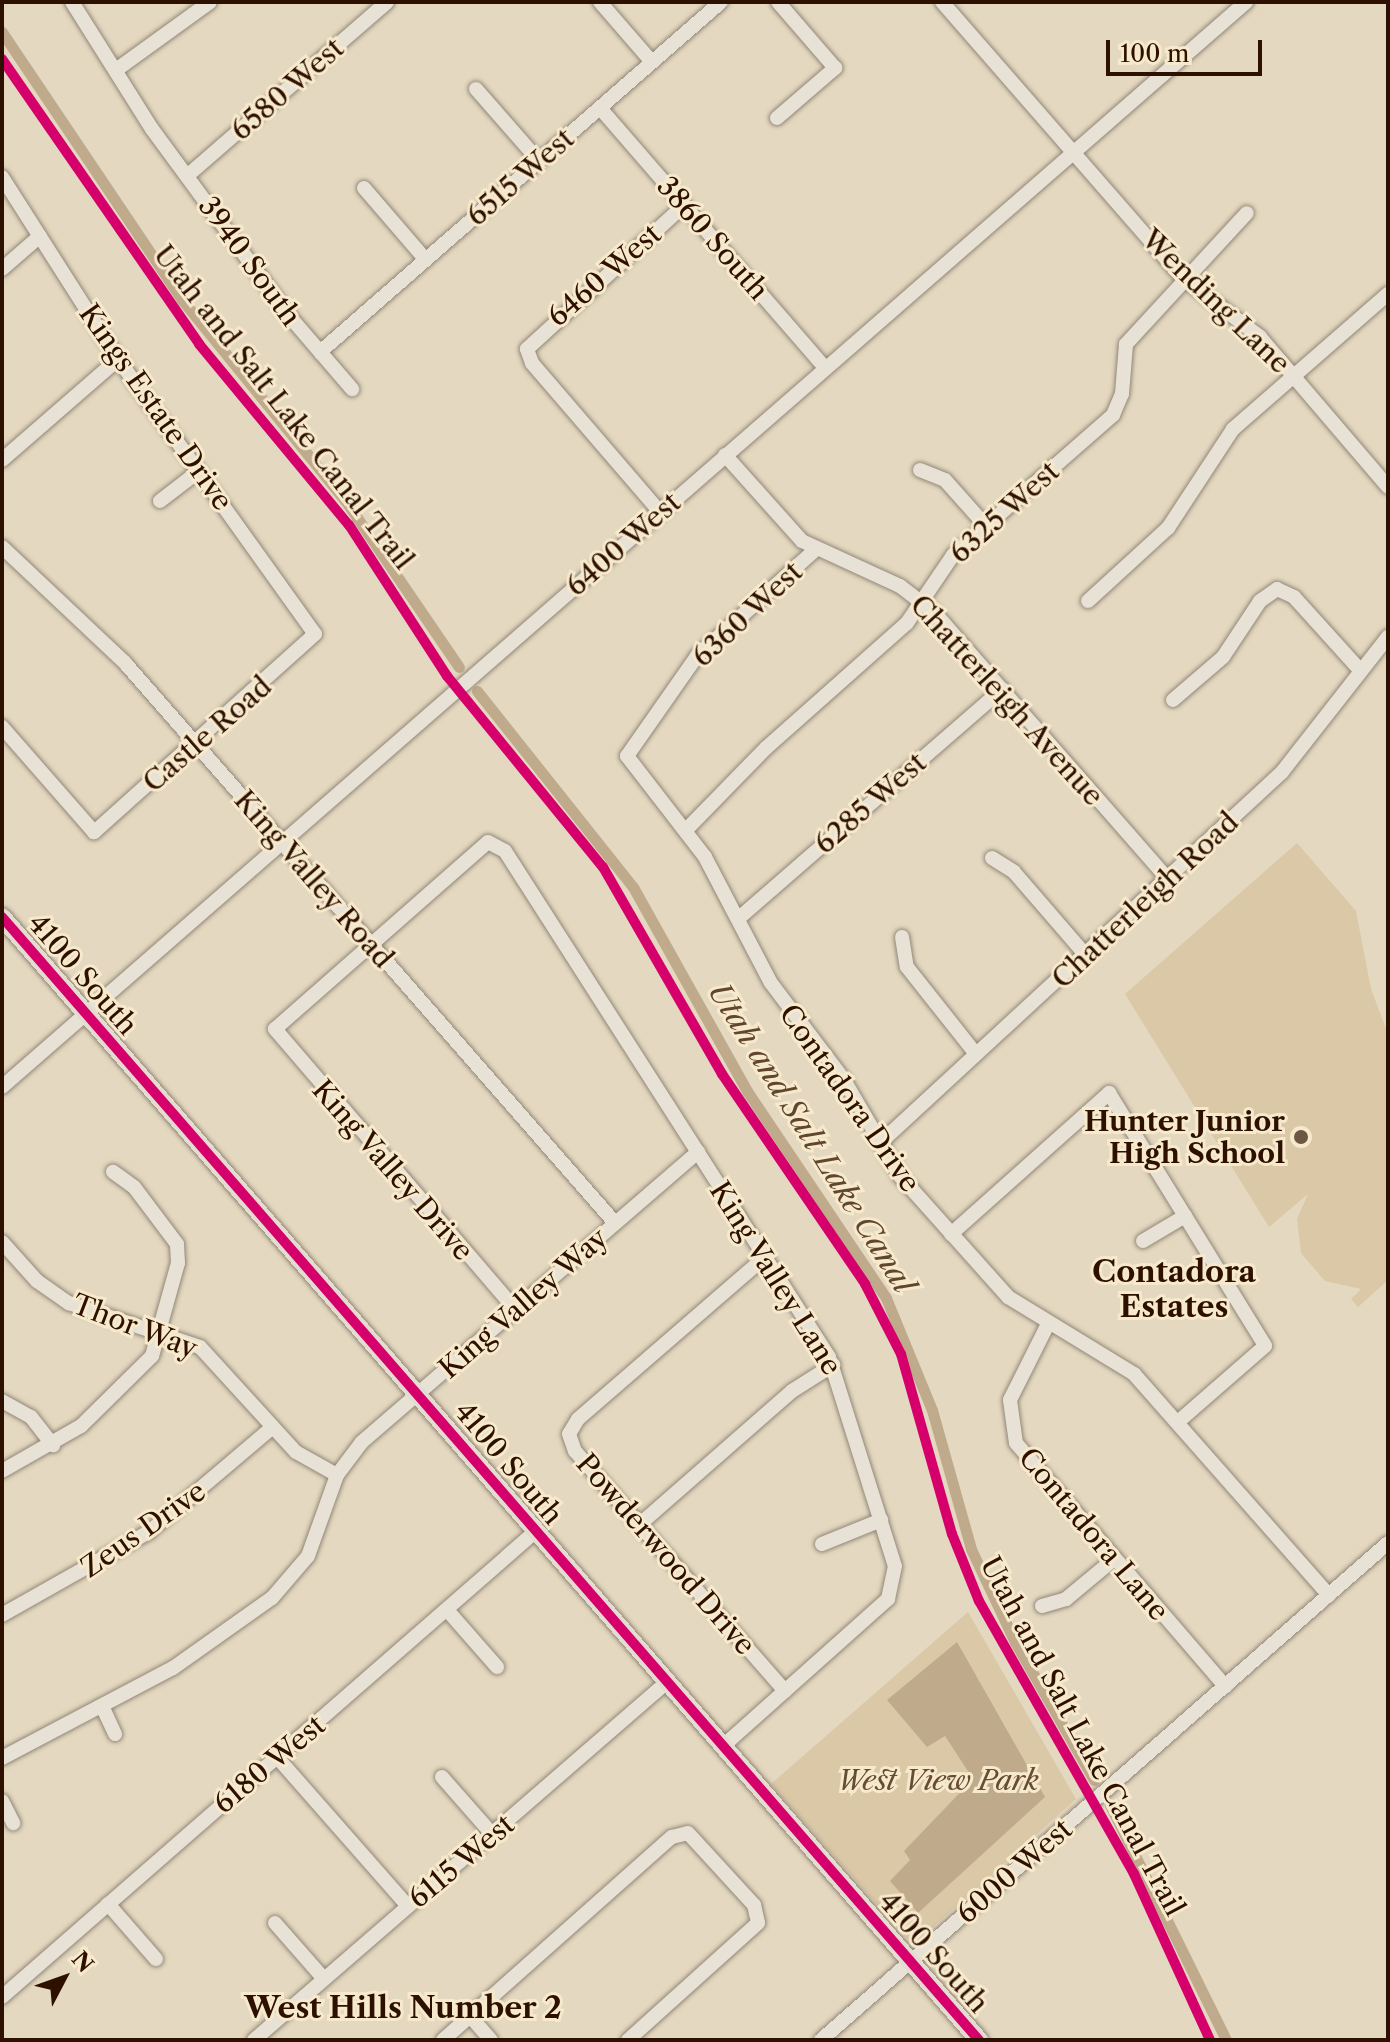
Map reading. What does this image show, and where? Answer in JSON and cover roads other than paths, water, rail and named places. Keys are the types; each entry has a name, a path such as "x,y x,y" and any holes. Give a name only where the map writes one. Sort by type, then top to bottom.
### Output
{"main road":[{"name":"4100 South","path":"2,917 979,2040"}],"street":[{"name":"3940 South","path":"72,2 152,129 320,352 352,389"},
{"path":"116,70 210,2"},
{"name":"6580 West","path":"187,176 387,2"},
{"path":"600,2 652,62"},
{"name":"6515 West","path":"320,352 721,2"},
{"path":"777,118 835,68 778,2"},
{"name":"Wending Lane","path":"942,2 1184,279 1251,329 1388,487"},
{"name":"6400 West","path":"2,1087 1246,2"},
{"path":"476,89 539,161"},
{"name":"3860 South","path":"600,108 825,368"},
{"name":"Kings Estate Drive","path":"2,177 118,359 315,634"},
{"path":"364,188 426,260"},
{"name":"6460 West","path":"660,512 532,363 527,349 684,205"},
{"name":"6325 West","path":"686,830 766,748 903,627 949,559 1113,415 1122,394 1126,344 1247,213"},
{"path":"2,269 40,236"},
{"path":"1088,601 1168,528 1218,445 1388,294"},
{"path":"2,460 118,359"},
{"name":"Chatterleigh Avenue","path":"725,455 815,550 922,601 1166,877"},
{"path":"920,470 945,480 986,526"},
{"path":"160,501 199,471"},
{"name":"King Valley Road","path":"2,547 113,649 615,1223"},
{"name":"6360 West","path":"627,756 697,656 815,550"},
{"path":"1173,700 1223,657 1260,601 1277,589 1291,593 1360,670"},
{"name":"Castle Road","path":"2,727 94,832 196,744 315,634"},
{"name":"Chatterleigh Road","path":"880,1143 1083,952 1292,762 1388,637"},
{"name":"6285 West","path":"739,918 1002,689"},
{"name":"Contadora Drive","path":"627,756 686,830 739,918 771,983 839,1072 900,1176 1008,1297 1048,1324 1124,1366 1178,1422 1329,1595"},
{"name":"King Valley Lane","path":"369,942 491,842 505,851 833,1365 896,1572 891,1595 723,1746"},
{"path":"992,858 1014,872 1083,952"},
{"path":"902,937 907,967 976,1054"},
{"name":"King Valley Drive","path":"369,942 275,1029 515,1309"},
{"path":"951,1234 1109,1093 1265,1346 1178,1422"},
{"name":"King Valley Way","path":"2,1758 209,1645 287,1584 312,1549 337,1475 362,1442 698,1152"},
{"path":"2,1471 53,1445 145,1368 159,1332 177,1244 134,1187 113,1172"},
{"path":"1143,1241 1185,1216"},
{"name":"Thor Way","path":"2,1242 37,1281 69,1303 159,1332 207,1353 302,1457 337,1475"},
{"name":"Powderwood Drive","path":"765,1257 571,1428 575,1451 785,1691"},
{"name":"Contadora Lane","path":"1048,1324 1016,1381 1013,1433 1029,1462 1225,1686"},
{"path":"639,1525 792,1391 833,1365"},
{"path":"2,1401 31,1417 53,1445"},
{"name":"Zeus Drive","path":"2,1615 141,1538 273,1427"},
{"path":"822,1544 881,1520"},
{"name":"6180 West","path":"2,1997 536,1531"},
{"name":"6000 West","path":"821,2040 1388,1543"},
{"path":"1042,1606 1066,1599 1114,1559"},
{"path":"447,1610 497,1667"},
{"name":"6115 West","path":"254,2040 667,1682"},
{"path":"102,1706 115,1734"},
{"path":"276,1756 408,1906"},
{"path":"442,1777 493,1835"},
{"path":"2,1801 13,1823"},
{"path":"443,2040 684,1833 745,1894 759,1920 628,2040"},
{"path":"108,1904 156,1959"},
{"path":"275,1923 324,1979"},
{"path":"470,2016 491,2040"}],"waterway":[{"name":"Utah and Salt Lake Canal","path":"2,32 183,301 345,500 459,667"},
{"name":"Utah and Salt Lake Canal","path":"477,691 633,887 747,1091 886,1298 932,1410 971,1549 1015,1642 1094,1780"},
{"name":"Utah and Salt Lake Canal","path":"1110,1805 1226,2040"}],"place":[{"name":"Hunter Junior High School","path":"1301,1137"}],"district":[{"name":"Contadora Estates","path":"1174,1289"},
{"name":"West Hills Number 2","path":"403,2008"}],"park label":[{"name":"West View Park","path":"938,1780"}]}
